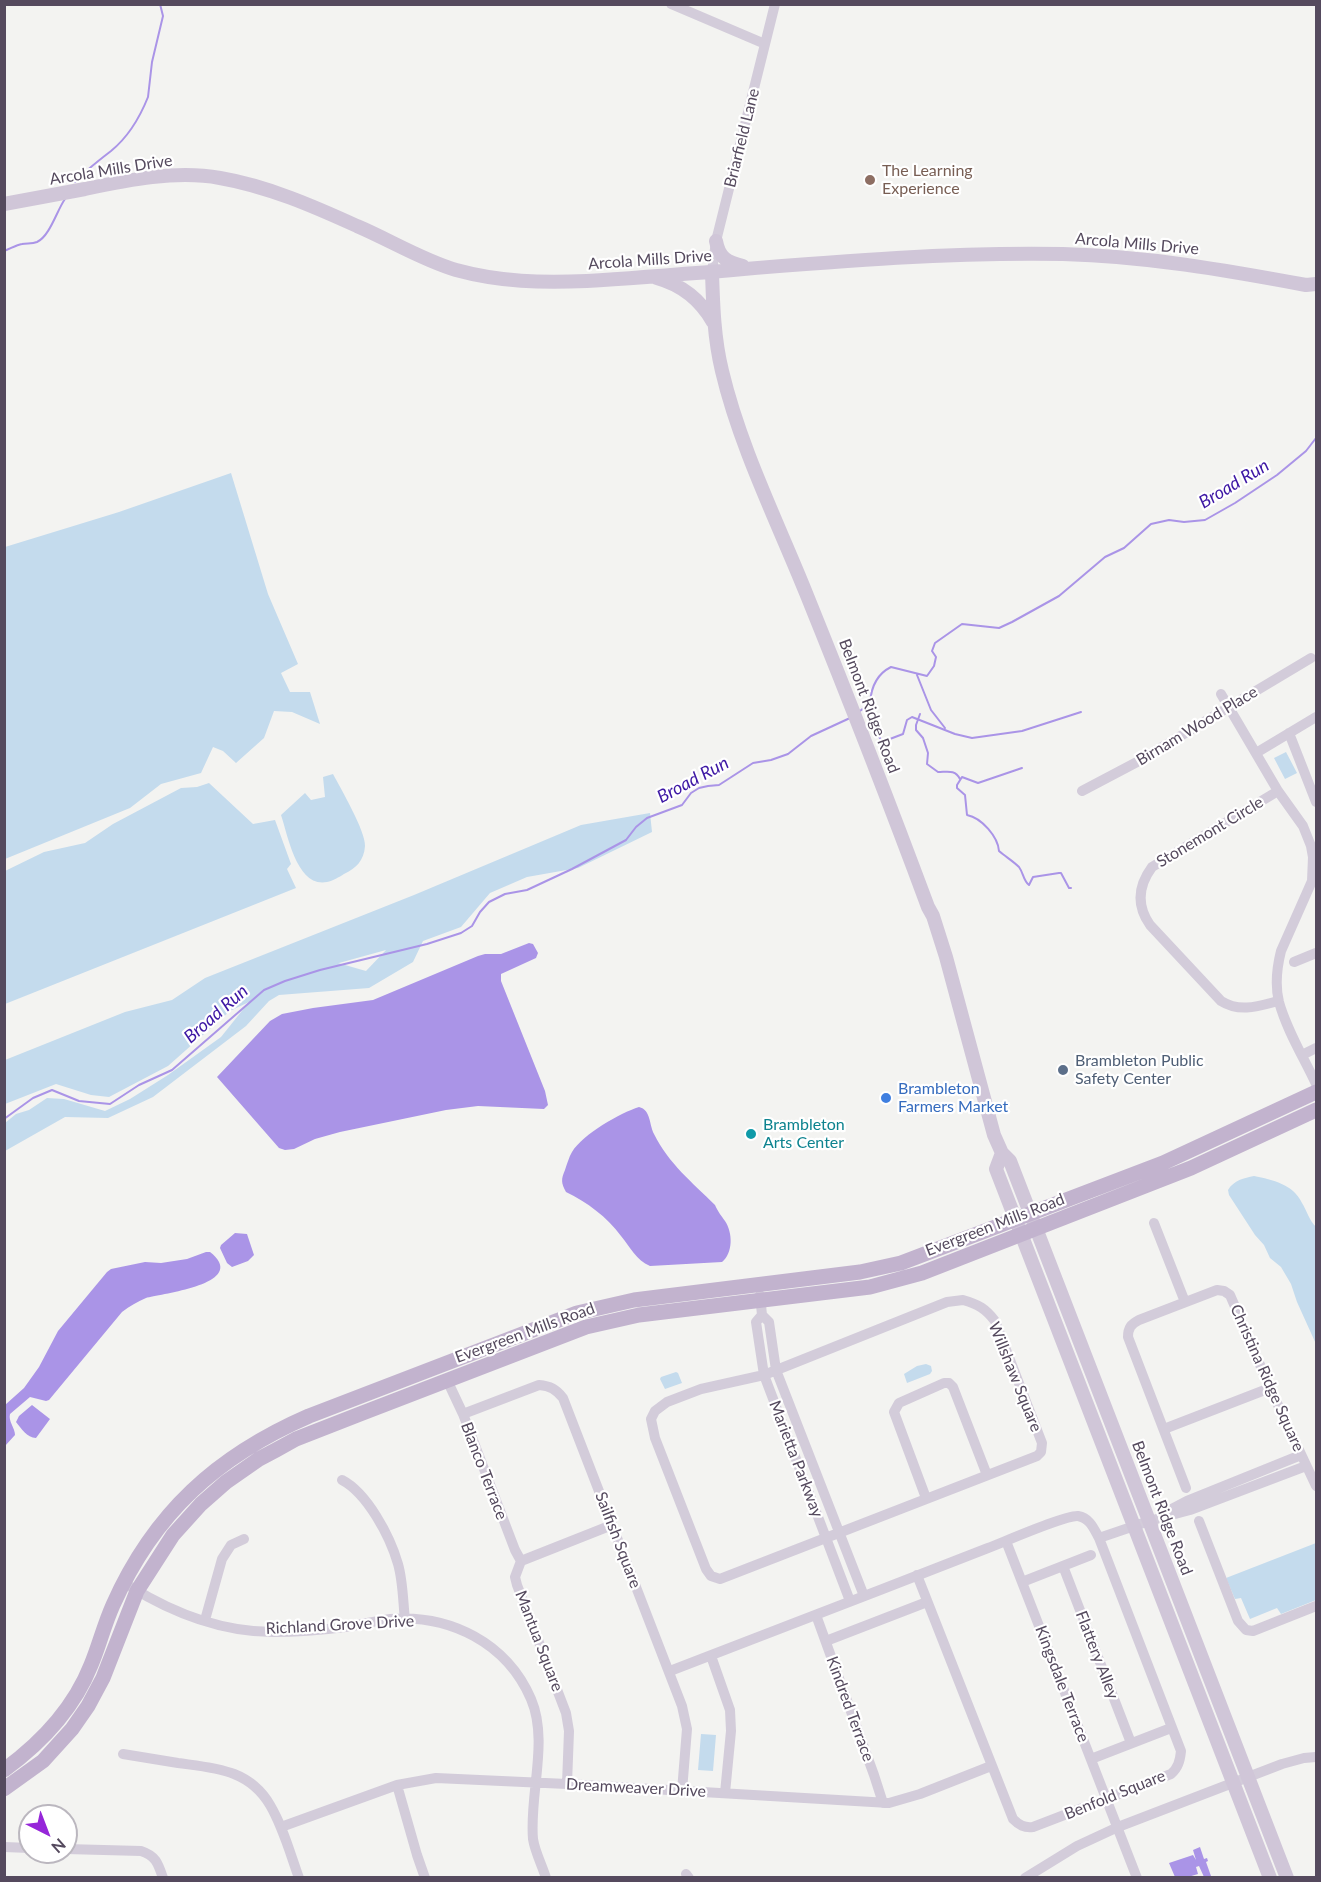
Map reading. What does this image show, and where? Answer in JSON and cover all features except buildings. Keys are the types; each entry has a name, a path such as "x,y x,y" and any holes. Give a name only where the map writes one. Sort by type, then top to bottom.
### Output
{"main road":[{"name":"Evergreen Mills Road","path":"4,1770 39,1741 71,1703 90,1667 113,1606 191,1515 226,1482 259,1459 297,1439 560,1337 605,1322 639,1315 761,1308 870,1287 922,1273 1025,1227 1031,1214 1163,1163 1317,1092"},
{"name":"Evergreen Mills Road","path":"4,1789 29,1772 51,1752 72,1729 88,1706 103,1678 130,1587 149,1542 182,1502 228,1461 247,1447 279,1430 309,1416 577,1313 634,1300 860,1272 1025,1227 1191,1168 1317,1110"}],"street":[{"path":"671,4 765,44"},
{"name":"Briarfield Lane","path":"711,272 716,241 774,4"},
{"name":"Arcola Mills Drive","path":"4,204 152,178 217,177 288,197 454,269 510,281 552,283 885,259 1063,254 1153,260 1210,267 1306,285 1317,284"},
{"path":"716,241 719,254 724,259 753,269"},
{"name":"Belmont Ridge Road","path":"711,272 714,323 722,371 735,415 940,937 988,1117 1002,1154 1010,1161 1031,1214"},
{"path":"652,277 675,284 691,294 703,306 714,323"},
{"name":"Birnam Wood Place","path":"1082,791 1137,762 1311,658"},
{"path":"1221,694 1278,791 1297,816 1307,835 1313,857 1314,882 1281,951 1277,975 1278,1001 1317,1084"},
{"path":"1256,753 1317,717"},
{"path":"1289,734 1317,802"},
{"name":"Stonemont Circle","path":"1278,791 1152,867 1145,877 1139,895 1142,911 1150,925 1221,1001 1235,1007 1245,1008 1278,1001"},
{"path":"1294,962 1317,953"},
{"path":"1302,1055 1317,1048"},
{"name":"Belmont Ridge Road","path":"1002,1154 996,1169 1025,1227 1149,1521 1287,1878"},
{"path":"1154,1223 1185,1302"},
{"name":"Belmont Ridge Road","path":"1025,1227 1134,1527 1270,1878"},
{"name":"Marietta Parkway","path":"758,1284 761,1308 769,1322 776,1370 864,1596"},
{"name":"Christina Ridge Square","path":"1186,1488 1128,1337 1128,1331 1130,1326 1138,1320 1218,1290 1230,1295 1270,1388 1317,1486"},
{"name":"Willshaw Square","path":"963,1300 976,1303 995,1321 1042,1446 1037,1456 720,1579 715,1578 706,1569 651,1425 651,1419 660,1406 701,1389 764,1376 947,1302 963,1300"},
{"name":"Marietta Parkway","path":"761,1308 756,1322 764,1376 850,1601"},
{"name":"Blanco Terrace","path":"447,1380 463,1414 521,1561"},
{"path":"926,1498 894,1412 899,1403 944,1383 949,1383 953,1387 987,1475"},
{"name":"Sailfish Square","path":"463,1414 539,1385 557,1390 563,1398 682,1706 687,1729 682,1791"},
{"path":"1164,1429 1270,1388"},
{"path":"1099,1538 1149,1521 1187,1501 1304,1460"},
{"path":"342,1479 353,1485 379,1521 391,1544 399,1566 405,1620"},
{"name":"Benfold Square","path":"670,1671 711,1656 850,1601 864,1596 917,1575 1058,1521 1079,1516 1093,1526 1099,1538 1181,1752 1175,1771 1107,1800 1034,1827 1022,1826 1012,1819 917,1575"},
{"path":"1199,1521 1238,1620 1246,1630 1253,1630 1317,1606"},
{"path":"521,1561 612,1525"},
{"path":"205,1620 222,1559 231,1545 244,1539"},
{"name":"Kingsdale Terrace","path":"1006,1541 1137,1878"},
{"path":"1022,1582 1091,1555"},
{"name":"Mantua Square","path":"521,1561 516,1577 517,1585 568,1722 567,1784"},
{"name":"Flattery Alley","path":"1063,1566 1131,1743"},
{"name":"Richland Grove Drive","path":"130,1587 172,1610 229,1627 271,1632 344,1627 392,1619 423,1620 469,1632 492,1646 523,1682 532,1702 538,1738 533,1840 546,1878"},
{"path":"826,1641 927,1602"},
{"name":"Kindred Terrace","path":"816,1615 883,1803"},
{"path":"711,1656 730,1710 731,1731 725,1793"},
{"path":"1091,1759 1171,1728"},
{"path":"123,1754 223,1769 241,1776 261,1792 269,1803 281,1827 299,1878"},
{"path":"1025,1878 1077,1846 1118,1827 1282,1764 1317,1757"},
{"name":"Dreamweaver Drive","path":"281,1827 397,1785 436,1778 883,1803 902,1800 992,1766"},
{"path":"397,1785 425,1878"},
{"path":"78,1849 141,1851 152,1855 164,1878"}],"shaded area":[{"path":"231,473 268,594 298,664 281,673 290,692 310,692 320,724 292,712 274,711 264,738 236,763 223,751 213,747 201,773 161,784 130,808 5,859 5,547 119,512"},
{"path":"1286,752 1297,773 1285,779 1274,758"},
{"path":"333,774 362,831 365,846 361,860 352,869 331,881 317,882 308,877 295,859 281,815 305,793 311,800 325,797 323,777"},
{"path":"209,783 253,824 275,820 291,864 287,869 296,888 5,1004 5,871 44,852 85,843 113,824 181,788 197,787"},
{"path":"650,813 652,832 578,868 527,877 490,893 461,927 423,941 413,962 369,988 279,995 269,1001 246,1026 153,1097 108,1118 65,1117 5,1151 5,1123 16,1114 29,1110 47,1098 64,1099 105,1111 130,1099 221,1037 249,1002 230,1011 168,1066 109,1097 91,1095 56,1084 5,1104 5,1060 125,1012 172,1000 205,978 414,895 581,825","holes":["386,950 366,971 338,963"]},
{"path":"529,943 533,944 538,953 536,958 501,974 501,981 545,1091 548,1105 544,1109 478,1106 446,1110 340,1132 315,1139 294,1149 285,1150 279,1148 217,1077 270,1021 282,1014 373,1000 478,956 501,954"},
{"path":"639,1107 648,1114 654,1134 667,1155 715,1205 728,1226 730,1248 722,1262 650,1266 637,1257 603,1216 566,1192 562,1183 563,1176 570,1156 577,1145 602,1125"},
{"path":"1254,1176 1275,1181 1293,1191 1316,1227 1316,1344 1291,1284 1281,1267 1270,1258 1264,1245 1229,1195 1228,1190 1233,1184"},
{"path":"235,1233 247,1234 254,1255 248,1261 232,1267 227,1263 220,1248"},
{"path":"210,1252 219,1262 220,1270 215,1277 192,1288 146,1298 122,1312 49,1400 30,1397 10,1414 15,1435 5,1446 5,1405 24,1388 39,1367 58,1331 107,1272 111,1269 145,1262 161,1263 187,1259"},
{"path":"926,1364 931,1366 930,1374 907,1383 904,1374 917,1366"},
{"path":"676,1372 682,1383 665,1389 661,1377"},
{"path":"32,1405 50,1419 36,1438 27,1435 16,1422 19,1416"},
{"path":"1316,1543 1316,1600 1281,1614 1277,1608 1250,1619 1241,1598 1235,1599 1226,1578"},
{"path":"701,1734 716,1735 713,1771 698,1770"},
{"path":"1200,1847 1204,1859 1207,1858 1206,1862 1211,1876 1204,1877 1199,1866 1196,1867 1198,1874 1175,1877 1169,1863 1193,1855 1196,1860 1193,1850"}],"waterway":[{"path":"75,182 122,140 145,105 163,16 160,4"},
{"path":"4,251 42,239 65,199"},
{"name":"Broad Run","path":"860,711 870,703 873,687 878,678 891,667 927,676 934,666 936,657 932,651 935,643 962,624 999,628 1012,622 1059,596 1105,557 1124,548 1151,524 1169,520 1184,522 1205,520 1235,503 1277,475 1306,451 1316,438"},
{"path":"917,675 931,710 945,728"},
{"path":"865,707 870,712 871,721 882,742 903,734 907,720 912,717 955,734 972,738 1022,731 1081,712"},
{"path":"920,714 916,730 923,738 928,753 927,764 938,772 953,772 960,779"},
{"name":"Broad Run","path":"4,1119 33,1098 52,1090 79,1101 110,1104 139,1085 172,1070 264,990 320,970 427,944 461,933 472,926 489,902 505,894 527,890 572,869 626,840 647,818 682,805 691,793 699,788 719,785 753,763 788,754 811,736 850,718"},
{"path":"1022,768 978,783 962,777 957,788 965,795 967,815 978,820 988,829 996,840 999,851 1019,867 1029,885 1033,877 1061,873 1071,888"}],"place":[{"name":"The Learning Experience","path":"870,180"},
{"name":"Brambleton Public Safety Center","path":"1063,1070"},
{"name":"Brambleton Farmers Market","path":"886,1098"},
{"name":"Brambleton Arts Center","path":"751,1134"}]}
